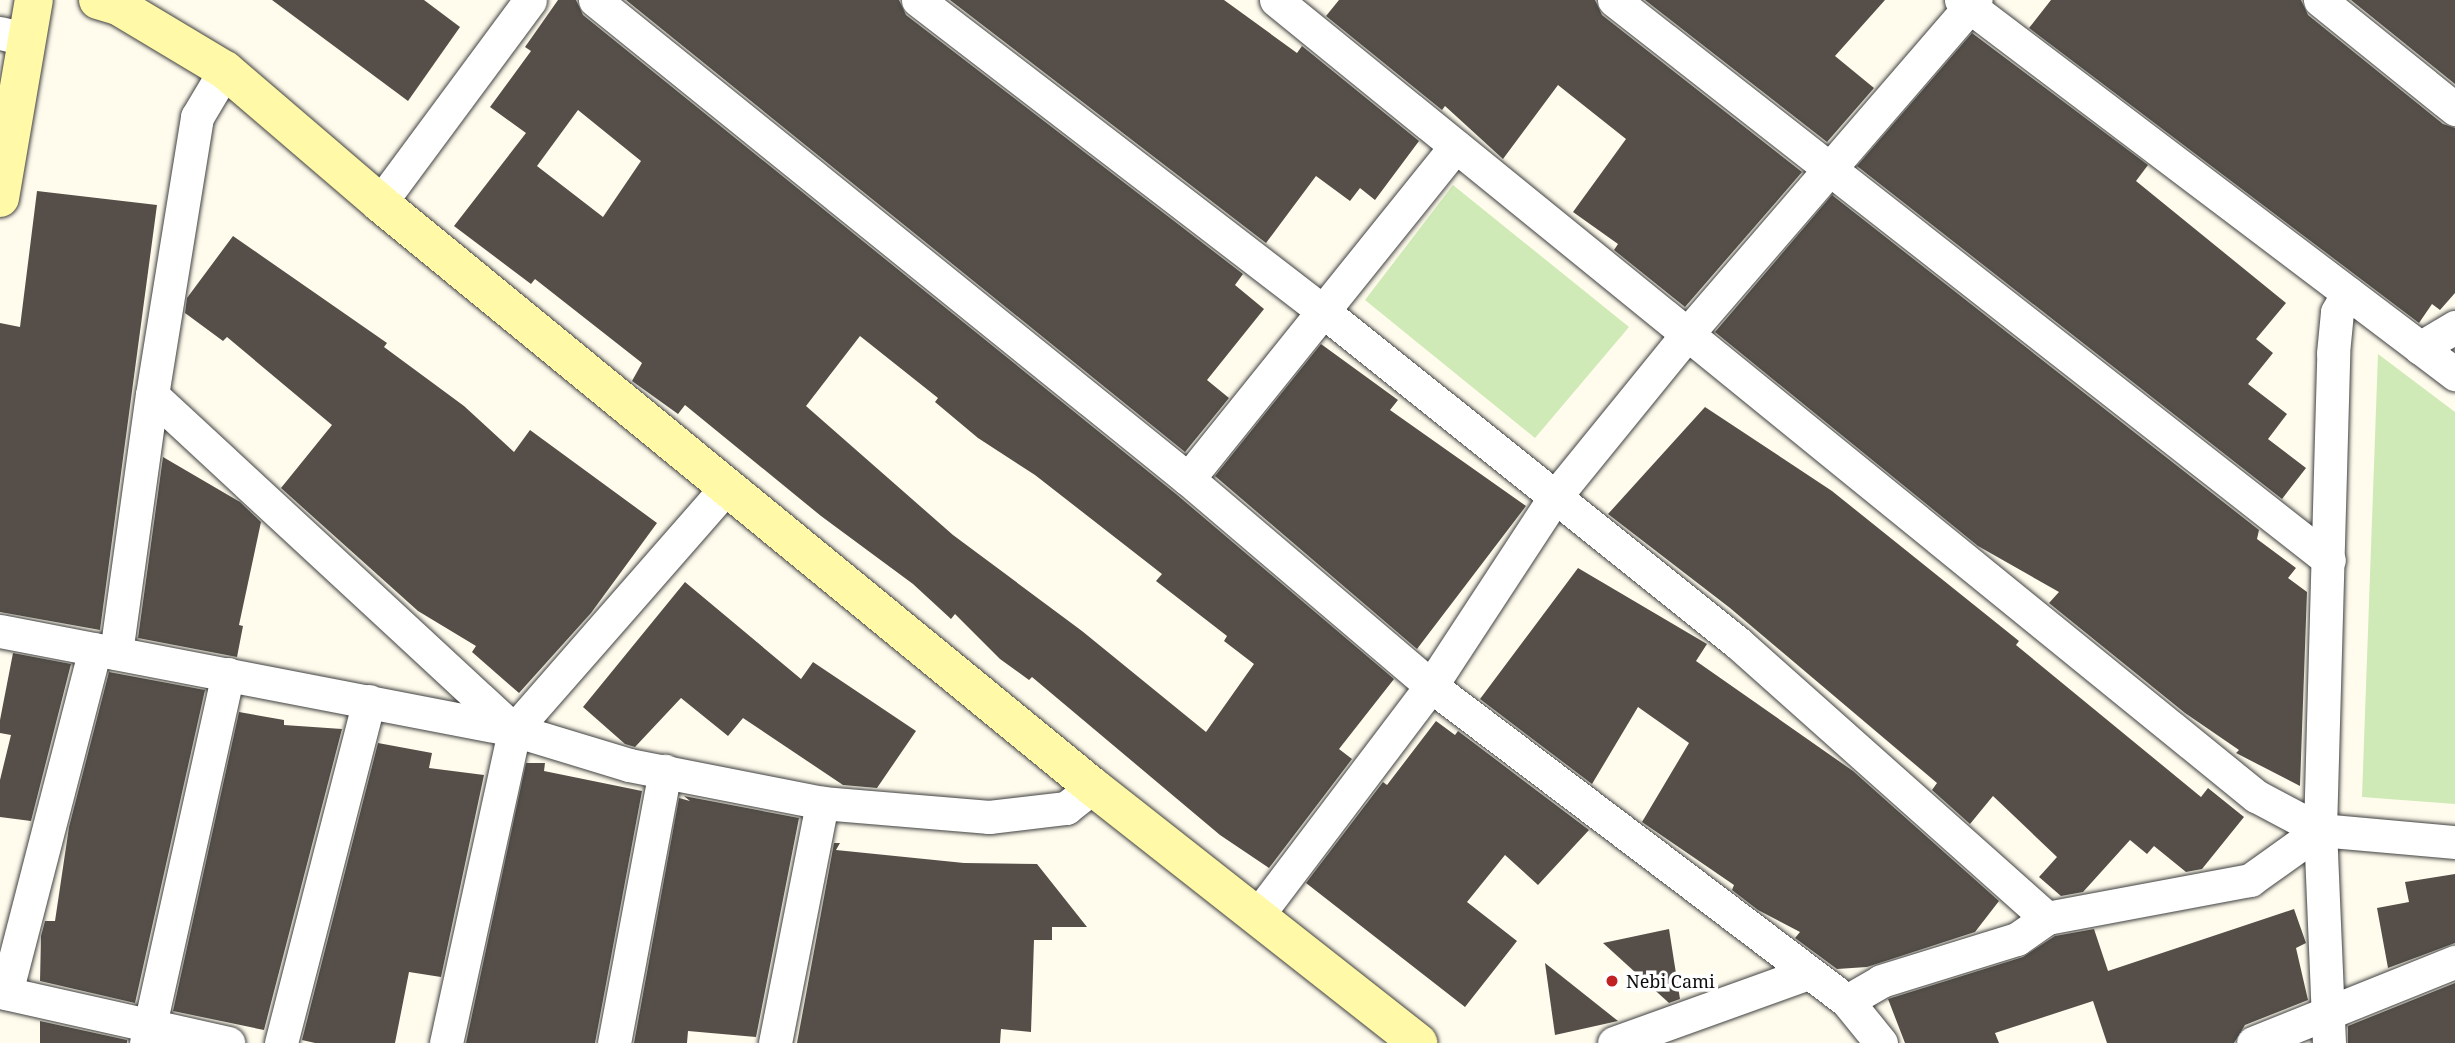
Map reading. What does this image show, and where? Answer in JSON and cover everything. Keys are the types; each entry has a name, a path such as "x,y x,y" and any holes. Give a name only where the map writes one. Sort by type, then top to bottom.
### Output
{"street":[{"path":"0,198 14,36 34,0"},
{"path":"98,0 118,6 225,70 380,203 726,488 1093,787 1418,1043"},
{"path":"380,203 530,0"},
{"path":"594,0 1188,479 1431,686 1806,974 1847,1001 1881,1043"},
{"path":"918,0 1324,312 1738,643 2047,918"},
{"path":"1276,0 2256,796 2320,830 2455,842"},
{"path":"1614,0 1828,171 2329,560"},
{"path":"2320,0 2455,109"},
{"path":"1257,916 1431,686 1554,498 1688,333 1828,171 1968,2 2455,374"},
{"path":"225,70 197,117 152,395 106,651 3,993 148,1034 228,1043"},
{"path":"1188,479 1457,146"},
{"path":"2328,1028 2320,830 2333,353 2337,312 2348,293"},
{"path":"2420,348 2455,327"},
{"path":"152,395 514,730"},
{"path":"446,1043 514,730 726,488"},
{"path":"0,631 514,730 629,765 822,803 989,817 1066,808 1093,787"},
{"path":"148,1034 228,674"},
{"path":"281,1043 369,701"},
{"path":"614,1043 665,771"},
{"path":"775,1043 822,803"},
{"path":"1847,1001 1881,981 2017,939 2047,918 2250,880 2320,830"},
{"path":"2253,1043 2328,1028 2455,962"},
{"path":"1614,1043 1806,974"}],"green space":[{"path":"1453,185 1629,327 1535,438 1365,300"},
{"path":"2378,354 2455,412 2455,804 2362,797"}],"building":[{"path":"272,0 424,0 460,27 408,101"},
{"path":"558,0 576,0 583,15 1176,494 1394,679 1339,749 1352,759 1269,868 1220,835 1032,677 1029,680 1000,659 955,614 951,619 913,584 821,516 685,405 678,414 632,381 642,363 535,279 531,284 454,226 526,133 490,107 531,51 525,47","holes":["578,110 641,161 603,217 537,166","860,336 938,398 935,402 978,438 1035,475 1162,574 1156,581 1227,636 1224,641 1254,664 1206,732 1082,631 953,535 806,406"]},
{"path":"626,0 899,0 906,15 1243,274 1235,285 1264,309 1207,380 1229,398 1185,452"},
{"path":"950,0 1224,0 1297,53 1302,46 1419,141 1375,200 1360,188 1350,201 1316,176 1266,243"},
{"path":"1339,0 1595,0 1602,15 1802,172 1685,307 1614,250 1618,244 1573,212 1626,139 1558,85 1503,159 1445,106 1442,110 1326,16"},
{"path":"1645,0 1885,0 1835,56 1874,88 1827,142"},
{"path":"2051,0 2301,0 2308,15 2443,124 2455,128 2455,293 2440,310 2432,304 2419,323 2029,28"},
{"path":"2351,0 2455,0 2455,84"},
{"path":"1972,33 2148,165 2136,181 2286,303 2256,339 2273,353 2248,384 2287,414 2268,439 2306,468 2282,499 1857,166"},
{"path":"37,191 157,205 100,630 0,612 0,323 20,327"},
{"path":"1832,195 2259,530 2257,539 2296,568 2288,578 2307,592 2300,786 2236,753 2239,750 2185,713 2049,603 2059,592 1978,546 1715,332"},
{"path":"233,236 387,343 384,347 464,406 514,452 530,430 657,523 591,613 519,693 472,652 476,646 418,611 281,488 332,425 227,337 223,341 185,313 187,298"},
{"path":"1321,344 1398,400 1390,410 1526,506 1417,649 1215,476"},
{"path":"1705,407 1832,491 2019,641 2016,645 2201,797 2208,788 2244,817 2202,869 2186,872 2154,846 2147,854 2130,840 2083,892 2061,896 2039,877 2057,857 1993,796 1970,824 1932,790 1937,783 1730,608 1608,514"},
{"path":"163,457 240,502 261,522 239,625 243,626 237,657 138,638"},
{"path":"1578,568 1707,644 1696,661 1853,771 1999,901 1975,932 1867,967 1837,969 1795,938 1800,932 1758,910 1732,890 1734,885 1642,822 1689,743 1638,707 1592,784 1480,699"},
{"path":"685,582 801,679 813,662 916,731 877,788 843,785 743,718 728,736 681,698 635,747 625,744 583,707"},
{"path":"13,653 71,664 31,821 0,817 0,780 11,735 0,733 0,720"},
{"path":"109,672 205,690 135,1003 40,981 41,936 45,921 55,921 69,827"},
{"path":"239,712 284,720 284,725 342,729 264,1030 173,1011"},
{"path":"1436,721 1455,735 1458,731 1589,830 1538,885 1505,855 1467,902 1517,941 1465,1007 1306,883 1383,782 1387,785"},
{"path":"378,743 432,753 429,768 484,775 441,977 409,972 395,1043 315,1043 302,1040"},
{"path":"526,763 545,763 544,771 642,791 595,1043 466,1043"},
{"path":"684,796 799,818 756,1037 688,1031 687,1043 634,1043 679,798 690,801"},
{"path":"834,843 840,843 836,850 964,863 1037,864 1087,927 1052,927 1052,940 1034,940 1031,1032 1001,1029 1000,1043 797,1043"},
{"path":"2455,874 2455,943 2388,968 2377,908 2409,902 2405,882"},
{"path":"2294,909 2306,943 2296,948 2308,1000 2245,1025 2234,1043 2107,1043 2093,1001 1995,1033 1999,1043 1905,1043 1888,999 2023,957 2055,936 2094,929 2108,971"},
{"path":"1669,929 1680,999 1669,1003 1603,943"},
{"path":"1545,963 1618,1021 1555,1035"},
{"path":"2455,983 2455,1043 2348,1043 2348,1026"},
{"path":"40,1021 127,1040 127,1043 40,1043"}],"place":[{"name":"Nebi Cami","path":"1612,981"}]}
